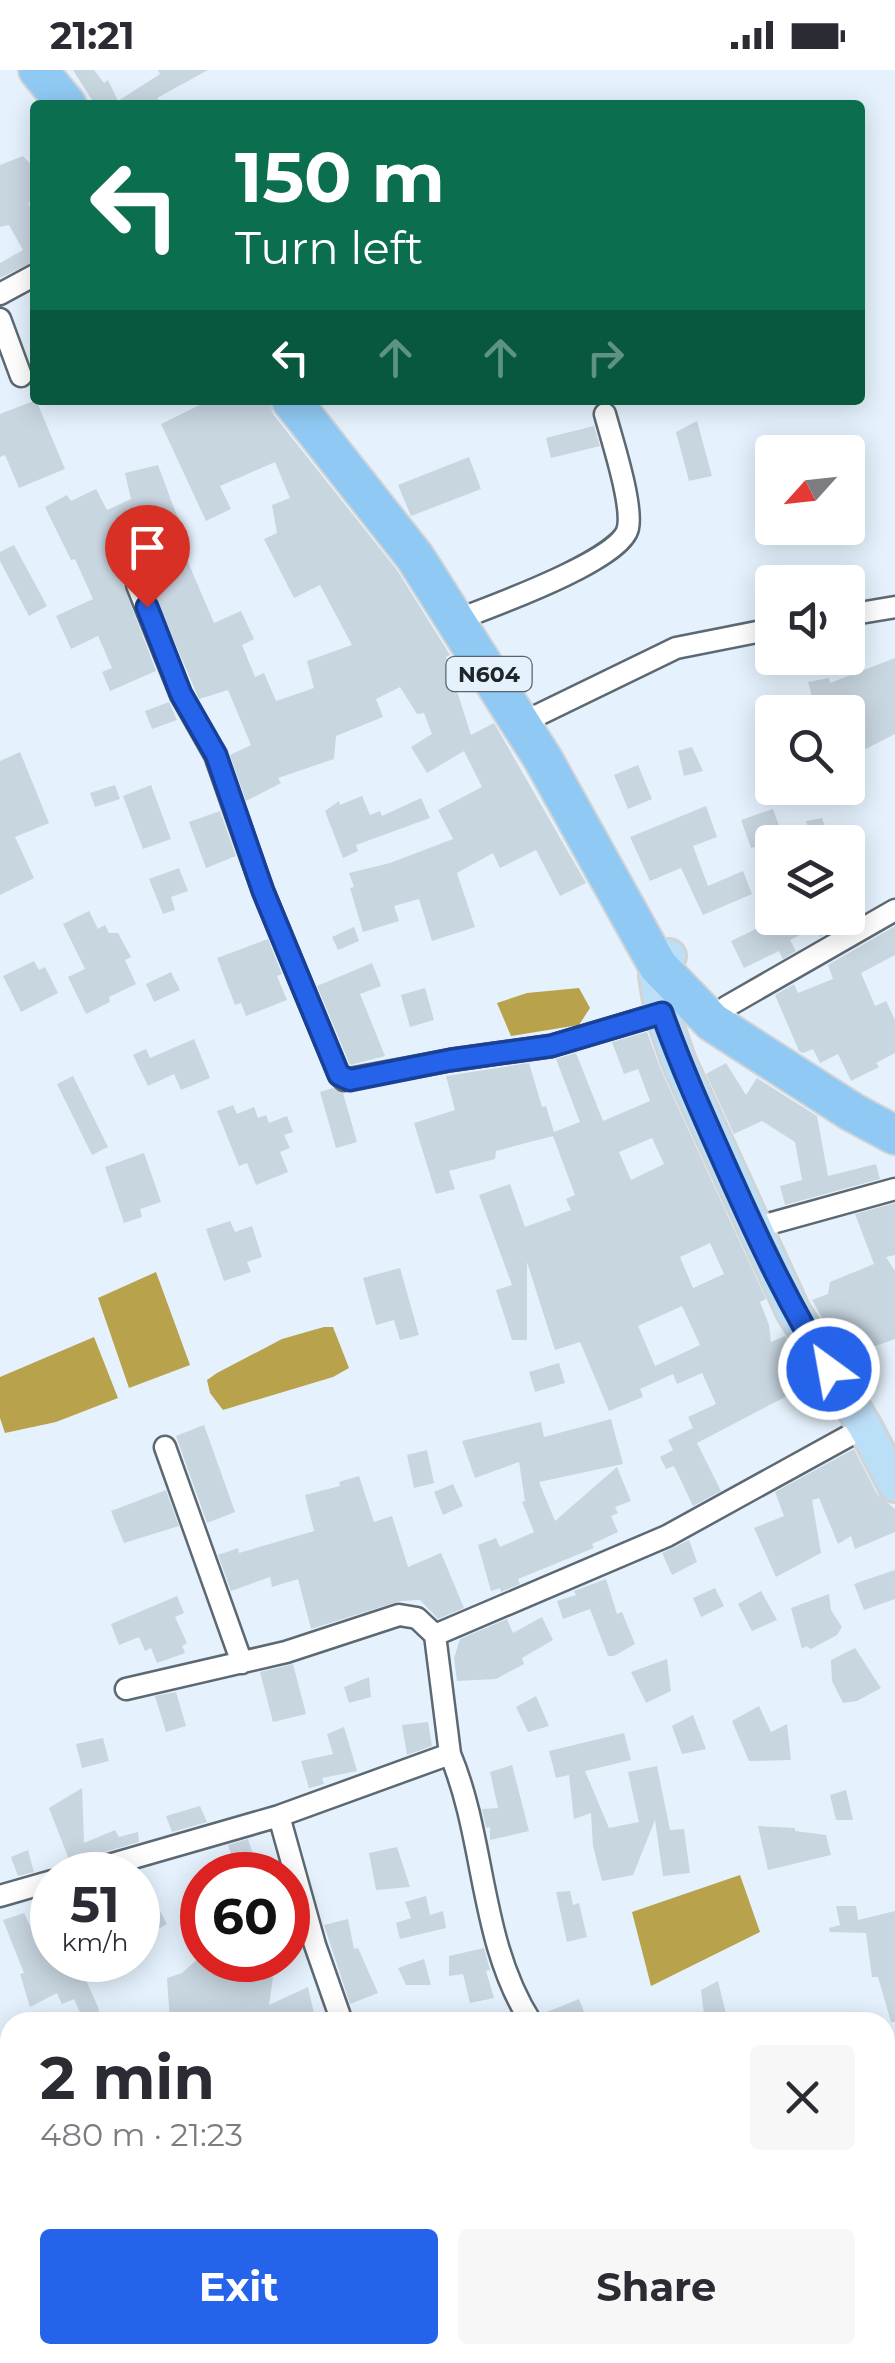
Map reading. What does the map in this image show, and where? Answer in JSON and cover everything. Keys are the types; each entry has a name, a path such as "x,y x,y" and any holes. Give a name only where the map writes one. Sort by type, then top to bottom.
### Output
{"highway":[{"path":"13,70 38,100"},
{"path":"38,70 63,100"},
{"name":"N604","path":"295,405 415,558 543,758 664,960 712,1022 895,1135"},
{"name":"N604","path":"317,405 361,459 532,718 664,960 779,1046 895,1112"}],"main road":[{"path":"664,960 656,976 662,1013 679,1062 793,1311 865,1426 895,1485"}],"street":[{"path":"0,294 30,278"},
{"path":"0,319 21,376"},
{"path":"467,616 526,594 604,555 623,541 629,526 619,464 605,414"},
{"path":"137,586 181,694 216,755 263,891 344,1080 551,1046 662,1013"},
{"path":"865,612 895,607"},
{"path":"532,718 676,648 755,632"},
{"path":"726,1006 895,910"},
{"path":"754,1228 895,1189"},
{"path":"435,1635 667,1536 865,1426"},
{"path":"165,1447 242,1663"},
{"path":"126,1690 242,1663 399,1616 417,1618 435,1635 450,1754 469,1804 474,1847 501,1956 526,2012"},
{"path":"154,1852 280,1816 450,1754"},
{"path":"280,1816 315,1945 338,2012"},
{"path":"0,1896 30,1887"}],"shaded area":[{"path":"579,988 590,1008 579,1025 511,1036 497,1003 527,993"},
{"path":"156,1272 190,1365 129,1388 98,1298"},
{"path":"333,1327 349,1368 333,1377 223,1410 210,1393 207,1380 217,1373 282,1339"},
{"path":"94,1337 118,1398 56,1422 5,1433 0,1418 0,1377"},
{"path":"740,1875 760,1932 651,1986 632,1912"}],"building":[{"path":"73,70 94,70 104,83 108,80 118,100 92,100"},
{"path":"158,70 208,70 157,98 120,100 160,74"},
{"path":"23,156 30,164 30,263 0,278 0,263 23,250 9,225 0,227 0,165"},
{"path":"30,402 38,405 65,469 19,488 5,455 0,457 0,414"},
{"path":"200,405 270,405 273,414 397,570 450,655 446,657 471,735 494,723 586,883 560,896 536,850 500,868 493,853 457,873 475,927 432,941 419,899 394,906 399,921 363,932 349,873 390,863 453,839 438,810 482,787 464,751 427,773 411,747 432,734 424,713 417,714 400,687 376,699 383,717 336,736 334,759 278,778 281,783 246,801 230,755 251,745 228,690 199,699 146,575 133,572 123,584 156,671 110,691 102,672 112,668 98,636 71,649 56,616 93,599 45,507 67,495 71,501 96,489 107,510 131,499 125,473 158,465 183,532 176,534 214,623 241,611 254,639 242,645 255,677 264,673 276,701 314,688 307,661 352,645 320,585 294,598 264,539 277,533 272,505 290,498 275,462 220,486 231,509 206,521 161,424"},
{"path":"697,421 712,476 689,481 676,432"},
{"path":"594,426 600,446 551,458 546,438"},
{"path":"469,457 481,489 411,516 398,485"},
{"path":"14,545 47,606 29,616 0,561 0,552"},
{"path":"895,658 895,734 865,749 865,695 811,695 808,682 829,678 830,683 851,675 865,675 865,670"},
{"path":"169,702 177,720 152,729 145,711"},
{"path":"692,747 703,771 684,776 678,751"},
{"path":"20,752 49,823 15,837 34,878 0,895 0,761"},
{"path":"638,765 652,799 628,809 614,775"},
{"path":"115,785 120,799 95,807 90,793"},
{"path":"151,785 171,839 143,849 123,796"},
{"path":"362,796 370,815 380,811 382,816 421,798 430,818 356,845 358,851 343,858 325,811 339,801 340,805"},
{"path":"706,806 717,837 693,846 708,886 743,871 752,894 703,915 681,868 650,881 630,837"},
{"path":"773,809 779,825 755,825 755,847 751,848 741,820"},
{"path":"220,811 236,856 206,868 189,822"},
{"path":"822,818 824,825 807,825 806,821"},
{"path":"179,868 188,891 171,897 175,910 163,914 149,879"},
{"path":"89,911 98,929 105,925 109,933 118,933 131,957 125,960 136,984 86,1014 68,977 85,969 63,924"},
{"path":"895,926 895,955 861,973 875,1006 886,1001 895,1020 895,1053 876,1063 879,1067 851,1081 838,1054 820,1063 813,1049 799,1051 775,995 794,984 798,993 833,979 828,965"},
{"path":"354,927 359,941 338,950 332,937"},
{"path":"755,929 755,935 800,935 790,940 796,951 783,959 779,951 744,968 731,941"},
{"path":"268,939 287,1000 246,1016 241,1003 235,1005 217,958"},
{"path":"34,961 39,970 45,967 58,993 21,1012 3,976"},
{"path":"372,963 381,986 360,994 385,1056 350,1065 317,986"},
{"path":"171,972 180,990 154,1002 146,984"},
{"path":"425,988 434,1020 410,1027 401,995"},
{"path":"647,1032 766,1299 760,1302 771,1342 785,1336 805,1368 796,1372 804,1387 697,1443 721,1491 693,1506 674,1466 666,1469 660,1457 673,1450 668,1440 693,1428 688,1417 716,1404 702,1373 677,1384 673,1374 640,1389 643,1397 609,1411 580,1342 555,1350 527,1262 527,1340 512,1340 496,1290 512,1285 479,1195 510,1184 525,1227 571,1210 566,1199 575,1195 553,1136 496,1151 495,1159 449,1171 455,1189 436,1194 414,1123 455,1110 446,1076 529,1063 554,1132 580,1122 556,1059 576,1053 603,1121 650,1101 638,1069 624,1074 612,1042","holes":["652,1138 664,1164 631,1180 619,1152","710,1243 724,1274 693,1288 680,1257","682,1306 700,1345 655,1366 638,1326"]},
{"path":"194,1039 210,1078 181,1090 174,1074 148,1086 133,1055 146,1049 150,1058"},
{"path":"726,1063 746,1095 757,1078 817,1116 828,1176 876,1164 880,1179 785,1205 780,1186 802,1180 795,1142 762,1121 734,1134 706,1074"},
{"path":"73,1076 108,1147 92,1155 57,1084"},
{"path":"333,1088 343,1093 357,1142 336,1148 320,1092"},
{"path":"233,1105 237,1114 254,1107 258,1118 266,1115 269,1123 287,1116 293,1132 284,1135 290,1148 280,1152 288,1172 256,1185 247,1163 239,1166 217,1111"},
{"path":"144,1153 161,1202 140,1209 142,1217 124,1223 105,1167"},
{"path":"895,1203 895,1255 886,1257 895,1271 895,1339 845,1357 812,1300 828,1294 830,1282 874,1264 855,1214"},
{"path":"230,1221 235,1232 252,1226 262,1257 247,1262 251,1272 224,1281 206,1229"},
{"path":"400,1268 419,1335 400,1340 394,1320 376,1325 363,1278"},
{"path":"559,1363 565,1383 535,1392 529,1372"},
{"path":"611,1419 623,1464 539,1482 555,1521 617,1467 631,1501 615,1507 618,1513 611,1516 618,1532 592,1544 594,1548 518,1579 520,1584 501,1592 500,1588 491,1591 478,1545 496,1538 500,1547 534,1532 522,1502 525,1501 519,1462 475,1478 462,1441 541,1422 544,1437"},
{"path":"204,1425 235,1512 207,1523 176,1436"},
{"path":"854,1449 877,1494 895,1509 895,1532 855,1549 851,1536 838,1544 819,1498 812,1500 821,1553 776,1577 754,1528 784,1516 775,1492"},
{"path":"427,1450 434,1483 414,1488 407,1455"},
{"path":"359,1476 374,1522 392,1516 408,1567 441,1553 464,1608 438,1619 420,1600 400,1601 311,1629 298,1579 272,1587 270,1577 231,1591 218,1555 238,1548 239,1553 314,1531 305,1495 340,1486 339,1482"},
{"path":"453,1484 463,1506 443,1515 434,1492"},
{"path":"166,1490 179,1526 124,1543 111,1511"},
{"path":"689,1540 697,1562 672,1575 662,1553"},
{"path":"895,1570 895,1599 864,1610 854,1584"},
{"path":"606,1579 617,1614 622,1612 635,1644 614,1656 608,1656 590,1609 563,1619 557,1601"},
{"path":"715,1588 724,1606 701,1617 693,1598"},
{"path":"761,1591 777,1620 752,1631 738,1604"},
{"path":"829,1594 831,1610 842,1627 837,1635 811,1649 802,1649 791,1608"},
{"path":"177,1596 184,1613 175,1617 187,1643 182,1646 185,1653 157,1663 151,1648 145,1651 139,1637 119,1645 111,1624"},
{"path":"542,1617 553,1640 522,1658 524,1664 496,1679 457,1681 454,1658 460,1639 507,1619 513,1633"},
{"path":"855,1648 881,1688 857,1701 843,1703 832,1681 831,1660"},
{"path":"667,1659 671,1691 646,1703 631,1672"},
{"path":"293,1664 306,1714 273,1722 260,1672"},
{"path":"369,1677 371,1697 349,1703 344,1687"},
{"path":"176,1692 186,1726 166,1732 155,1696"},
{"path":"536,1696 549,1726 528,1732 516,1707"},
{"path":"759,1706 771,1732 787,1724 791,1760 749,1761 732,1721"},
{"path":"693,1715 706,1749 682,1754 672,1726"},
{"path":"428,1722 432,1746 407,1755 402,1725"},
{"path":"344,1727 357,1771 322,1778 324,1784 309,1788 301,1761 333,1754 327,1734"},
{"path":"624,1733 631,1760 585,1771 609,1828 639,1822 628,1772 657,1766 670,1830 684,1829 690,1873 663,1876 655,1820 633,1875 602,1881 593,1846 591,1813 574,1819 569,1775 556,1778 549,1751"},
{"path":"103,1738 109,1761 82,1768 76,1744"},
{"path":"512,1765 529,1831 490,1840 490,1827 486,1828 482,1809 498,1808 490,1772"},
{"path":"82,1788 84,1843 115,1830 119,1837 138,1832 139,1842 104,1852 66,1852 49,1808"},
{"path":"846,1790 853,1820 836,1820 830,1795"},
{"path":"200,1806 207,1822 172,1832 166,1816"},
{"path":"758,1826 826,1835 831,1855 768,1870"},
{"path":"248,1839 252,1852 230,1852 228,1845"},
{"path":"397,1847 410,1887 376,1890 369,1853"},
{"path":"28,1850 30,1873 18,1876 11,1857"},
{"path":"570,1891 573,1905 579,1903 587,1937 567,1942 556,1892"},
{"path":"426,1896 430,1915 443,1911 446,1928 400,1939 396,1923 411,1918 405,1902"},
{"path":"836,1906 856,1906 858,1920 895,1911 895,2012 888,2012 878,1977 872,1977 866,1933 830,1932 829,1928 840,1925"},
{"path":"24,1913 30,1926 30,1982 87,1982 99,2012 80,2012 74,1999 62,2004 57,1993 30,2007 20,1974 24,1973 3,1920"},
{"path":"348,1919 354,1949 358,1948 378,1993 350,2004 324,1925"},
{"path":"484,1948 494,1998 470,2003 463,1974 449,1976 449,1956"},
{"path":"424,1959 431,1985 406,1985 398,1968"},
{"path":"180,1974 180,1982 272,1982 269,2005 308,1987 314,2012 169,2012 167,1978"},
{"path":"718,1981 726,2012 704,2012 701,1990"},
{"path":"579,1999 584,2012 547,2012"}],"route":[{"path":"147,607 181,694 216,755 263,891 339,1075 350,1080 388,1070 551,1046 662,1013 679,1062 754,1228 793,1311 829,1369"}]}
